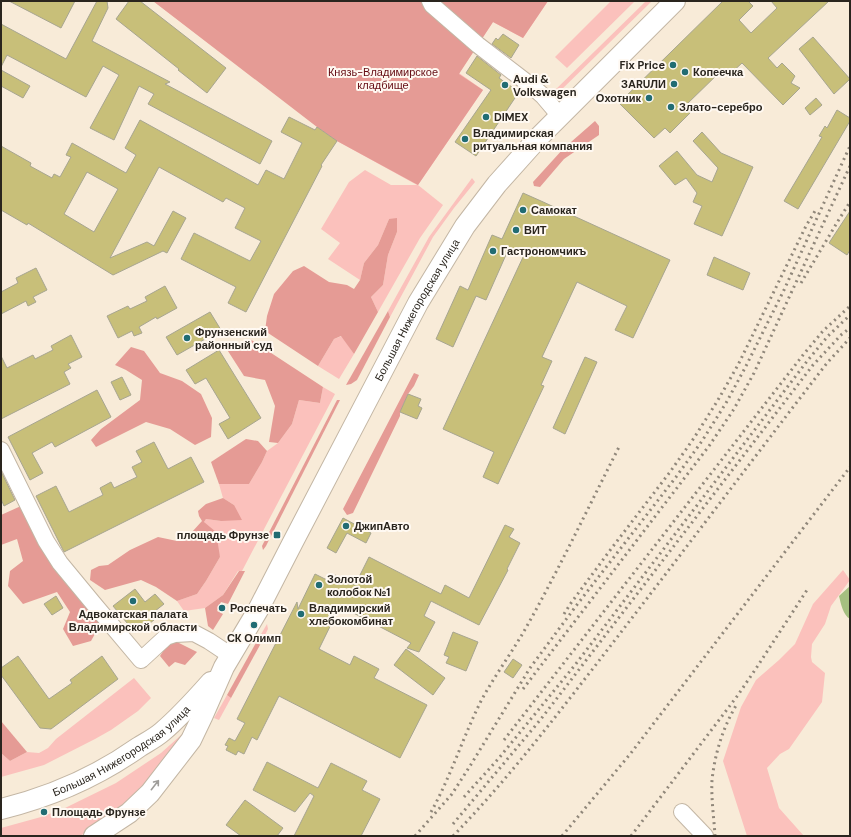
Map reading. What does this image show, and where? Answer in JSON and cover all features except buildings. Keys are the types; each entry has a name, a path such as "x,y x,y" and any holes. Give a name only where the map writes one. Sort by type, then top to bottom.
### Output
{"main road":[{"name":"Большая Нижегородская улица","path":"94,836 129,813 150,792 191,740 227,661 258,610 418,303 465,226 497,184 529,148 676,1"},
{"name":"Большая Нижегородская улица","path":"1,809 26,803 79,781 123,758 161,733 189,708 227,661"},
{"path":"107,836 129,813"}],"lane":[{"path":"430,1 432,5 478,45 534,88 560,116"},
{"path":"1,450 46,541 60,563 96,608 142,660 166,637 175,634 194,633 209,641 227,661"},
{"path":"682,812 706,836"}],"green space":[{"name":"Князь-Владимирское кладбище","path":"153,1 548,1 523,38 493,22 459,73 483,90 418,185 443,205 420,238 378,312 371,297 383,285 388,255 397,232 389,219 378,245 364,263 360,280 328,259 340,243 321,229 349,182 365,170 391,185 417,185 337,141"},
{"name":"Князь-Владимирское кладбище","path":"153,1 548,1 523,38 493,22 459,74 483,90 418,185 337,141"},
{"path":"611,1 635,1 567,68 555,57"},
{"path":"646,1 652,1 554,97 549,96"},
{"path":"595,121 599,126 599,135 564,159 540,187 534,186 533,182 563,149"},
{"path":"472,178 475,182 433,237 390,317 388,311 429,237"},
{"path":"397,218 397,232 388,255 383,285 371,297 378,312 354,354 341,336 334,339 318,366 265,331 267,316 274,294 293,271 304,266 329,282 347,285 354,289 360,280 364,263 378,245 389,219"},
{"path":"388,311 390,317 357,380 346,385"},
{"path":"342,336 354,354 339,379 318,366 334,339"},
{"path":"250,339 323,387 320,403 299,400 292,424 278,443 269,442 275,406 265,380 244,376 226,348"},
{"path":"131,347 144,351 160,373 182,381 201,394 212,418 211,437 195,445 170,429 146,422 96,447 91,440 101,429 140,400 142,380 115,365"},
{"path":"414,373 419,375 408,394 400,412 400,416 353,513 347,515 343,509"},
{"path":"323,387 335,394 242,571 238,571 223,595 205,608 184,611 177,601 197,594 220,557 204,522 206,519 221,521 234,505 223,498 219,484 249,484 267,451 278,443 292,424 299,400 320,403"},
{"path":"337,400 340,400 263,550 262,546"},
{"path":"246,439 258,441 267,451 249,484 219,484 211,462"},
{"path":"223,498 234,505 242,520 221,521 206,519 204,522 216,532 220,557 197,594 177,601 156,587 141,580 105,590 90,580 91,570 99,566 108,565 130,550 158,537 177,541 192,532 202,521 198,511 206,504"},
{"path":"21,506 38,541 63,580 101,623 91,641 73,646 63,629 70,612 57,592 23,604 8,586 10,571 23,561 17,539 1,545 1,515"},
{"path":"843,570 850,580 831,606 825,624 812,644 812,662 825,673 822,702 789,749 780,754 767,768 779,808 804,836 747,836 723,761 741,707 756,680 795,644 813,604"},
{"path":"239,571 245,571 228,604 221,602 217,611 223,614 213,630 208,626 205,608 223,595"},
{"path":"267,624 268,629 260,645 257,641"},
{"path":"171,639 197,652 185,665 175,662 169,667 160,656"},
{"path":"257,641 260,645 231,698 227,695"},
{"path":"134,678 151,698 138,711 111,730 44,765 1,777 1,753 10,761 27,752 39,753 48,748 56,739"},
{"path":"227,695 231,698 219,720 214,718"},
{"path":"1,721 27,752 10,761 1,753"},
{"path":"189,728 137,793 100,824 80,836 1,836 1,828 41,817 65,808 116,783 161,753"}],"shaded area":[{"path":"850,586 850,619 844,612 839,596"}],"railway":[{"path":"415,836 452,794 530,668 676,477 702,441 726,403 784,290 850,146"},
{"path":"523,689 709,446 734,409 754,373 850,166"},
{"path":"801,283 850,202"},
{"path":"564,614 611,549 670,472 718,400 738,365 806,226 815,211"},
{"path":"504,740 803,355 823,331 850,306"},
{"path":"464,797 499,758 575,665 808,360 828,336 850,315"},
{"path":"453,824 541,719 813,365 842,334 850,328"},
{"path":"453,836 475,813 537,740 827,363 850,338"},
{"path":"431,812 445,785 468,728 481,701 522,635 539,604 619,447"},
{"path":"562,836 631,753 850,467"},
{"path":"631,836 738,695 807,590"},
{"path":"715,836 712,794 713,770 724,731 737,704"}],"place":[{"name":"Fix Price","path":"673,65"},
{"name":"Копеечка","path":"685,72"},
{"name":"ЗАRUЛИ","path":"674,84"},
{"name":"Audi & Volkswagen","path":"505,85"},
{"name":"Охотник","path":"649,98"},
{"name":"Злато-серебро","path":"671,107"},
{"name":"DIMEX","path":"486,117"},
{"name":"Владимирская ритуальная компания","path":"465,139"},
{"name":"Самокат","path":"523,210"},
{"name":"ВИТ","path":"516,230"},
{"name":"Гастрономчикъ","path":"493,251"},
{"name":"Фрунзенский районный суд","path":"187,338"},
{"name":"ДжипАвто","path":"346,526"},
{"name":"площадь Фрунзе","path":"277,535"},
{"name":"Золотой колобок №1","path":"319,585"},
{"name":"Адвокатская палата Владимирской области","path":"133,601"},
{"name":"Роспечать","path":"222,608"},
{"name":"Владимирский хлебокомбинат","path":"301,614"},
{"name":"СК Олимп","path":"254,625"},
{"name":"Площадь Фрунзе","path":"44,812"}]}
